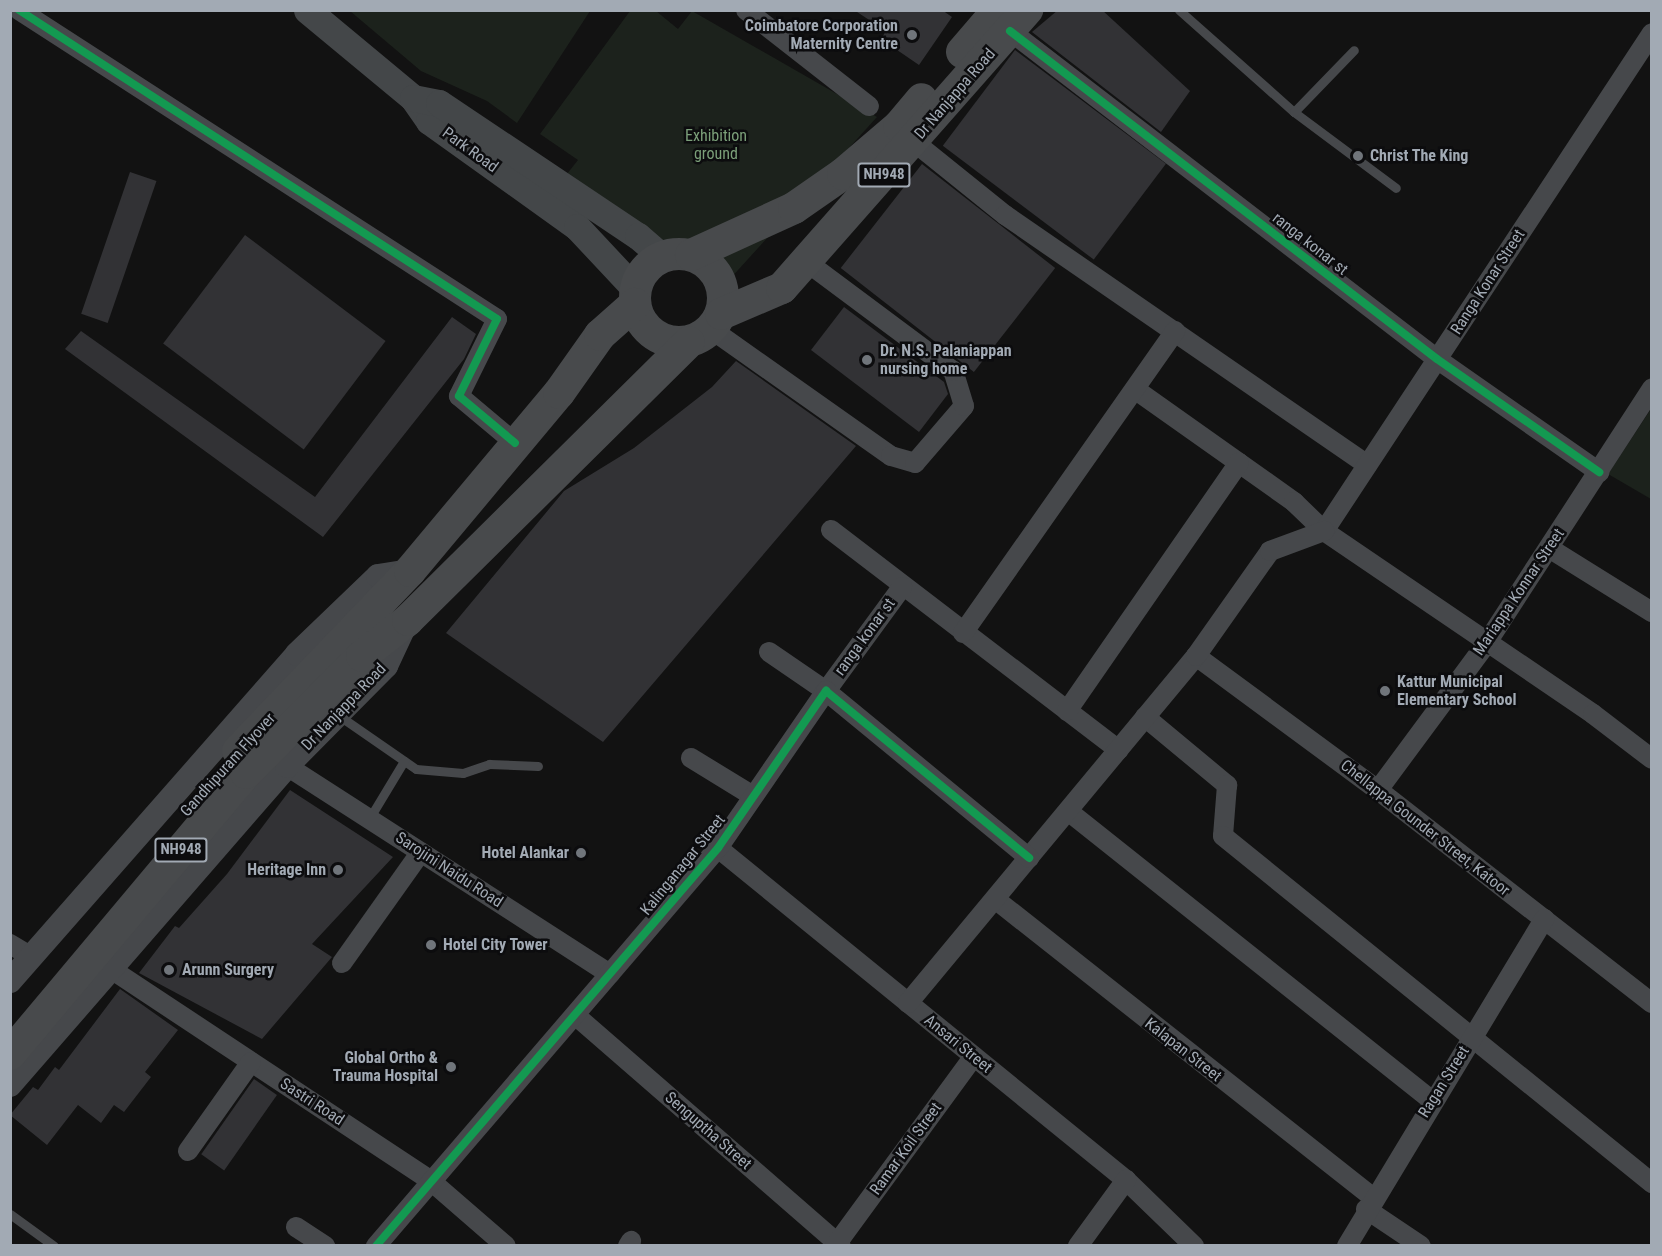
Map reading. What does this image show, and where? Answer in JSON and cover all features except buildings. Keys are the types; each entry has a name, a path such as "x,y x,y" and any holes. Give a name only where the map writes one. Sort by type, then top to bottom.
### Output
{"highway":[{"name":"Dr Nanjappa Road","path":"677,256 794,208 833,181 942,92 1012,17"},
{"name":"Dr Nanjappa Road","path":"408,620 707,328 782,288 913,141 942,92"},
{"name":"NH948","path":"410,571 559,393 600,335 635,297 640,276 677,256"},
{"path":"635,297 644,324 660,338 707,328 723,292 716,272 677,256"},
{"name":"Gandhipuram Flyover","path":"10,1054 352,648 410,571"},
{"name":"Gandhipuram Flyover","path":"10,1023 233,756 352,648 408,620"}],"main road":[{"name":"Park Road","path":"307,10 413,98 429,121 577,227 635,297"},
{"path":"413,98 439,103 638,236 677,256"}],"street":[{"path":"19,10 497,319 459,396 515,444"},
{"path":"746,10 869,106"},
{"name":"ranga konar st","path":"1012,17 1437,359 1599,472"},
{"name":"Ranga Konar Street","path":"1324,531 1652,33"},
{"path":"913,141 1005,214 1367,465"},
{"path":"707,328 891,456 915,463 964,406 953,371 807,262"},
{"path":"963,633 1136,390 1175,331"},
{"name":"Mariappa Konnar Street","path":"1378,790 1486,644 1652,388"},
{"path":"1136,390 1294,502 1324,531 1486,644 1593,714 1652,759"},
{"path":"1067,711 1239,463"},
{"path":"831,530 902,586"},
{"path":"908,1003 1196,656 1270,550 1324,531"},
{"path":"1549,548 1652,612"},
{"path":"10,981 20,950 297,654 378,576 410,571"},
{"name":"ranga konar st","path":"826,691 902,586 1119,750"},
{"name":"Dr Nanjappa Road","path":"10,1085 287,766 386,666 408,620"},
{"path":"770,651 826,691 1029,858"},
{"name":"Chellappa Gounder Street, Katoor","path":"1196,656 1378,790 1652,1003"},
{"name":"Kalinganagar Street","path":"376,1245 718,848 826,691"},
{"path":"1145,717 1227,785 1222,836 1470,1039 1652,1183"},
{"path":"691,758 753,796"},
{"name":"Sarojini Naidu Road","path":"287,766 610,974"},
{"path":"1068,811 1432,1101"},
{"name":"Ansari Street","path":"718,848 1126,1180 1194,1245"},
{"path":"342,963 421,852"},
{"name":"Kalapan Street","path":"995,899 1370,1203"},
{"name":"Ragan Street","path":"1347,1245 1370,1203 1544,919"},
{"name":"Sastri Road","path":"111,969 431,1181 506,1245"},
{"name":"Senguptha Street","path":"575,1015 838,1244"},
{"name":"Ramar Koil Street","path":"838,1244 974,1056"},
{"path":"188,1151 250,1062"},
{"path":"1078,1245 1126,1180"},
{"path":"1370,1203 1421,1245"},
{"path":"296,1227 325,1245"}],"lane":[{"path":"1179,10 1294,112 1395,188"},
{"path":"1294,112 1354,50"},
{"path":"338,715 416,769 463,773 489,764 538,766"},
{"path":"369,819 404,761"},
{"path":"10,1214 54,1245"}],"green space":[{"path":"350,11 590,11 517,123 487,101 421,71"},
{"name":"Exhibition ground","path":"630,11 656,11 678,29 692,11 877,117 729,280 695,269 563,179 578,160 540,134"},
{"path":"1651,409 1651,499 1608,474"}],"cycle path":[{"path":"19,10 497,319 459,396 515,443"},
{"path":"1010,31 1437,359 1599,472"},
{"path":"376,1246 718,848 826,691 1029,858"}],"place":[{"name":"Coimbatore Corporation Maternity Centre","path":"912,35"},
{"name":"Christ The King","path":"1358,156"},
{"name":"Dr. N.S. Palaniappan nursing home","path":"867,360"},
{"name":"Kattur Municipal Elementary School","path":"1385,691"},
{"name":"Hotel Alankar","path":"581,853"},
{"name":"Heritage Inn","path":"338,870"},
{"name":"Hotel City Tower","path":"431,945"},
{"name":"Arunn Surgery","path":"169,970"},
{"name":"Global Ortho & Trauma Hospital","path":"451,1067"}]}
